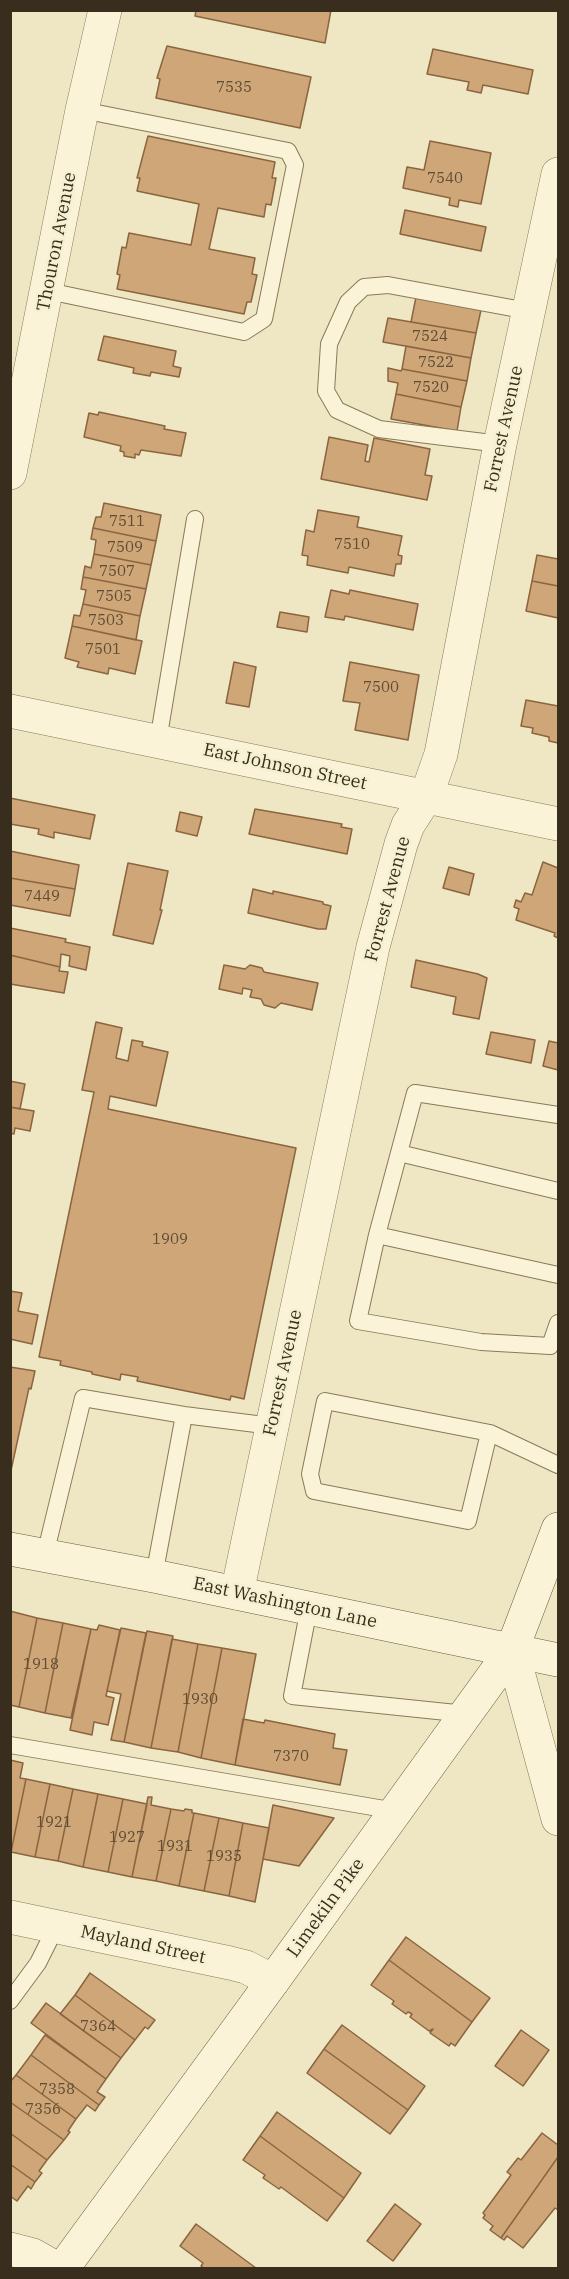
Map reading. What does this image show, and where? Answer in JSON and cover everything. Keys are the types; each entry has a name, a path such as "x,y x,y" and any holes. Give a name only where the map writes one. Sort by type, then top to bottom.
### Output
{"street":[{"name":"Thouron Avenue","path":"10,473 48,291 82,110 105,10"},
{"name":"Forrest Avenue","path":"237,1593 373,947 401,844 408,825 426,797 441,753 500,444 558,174"},
{"name":"East Johnson Street","path":"10,711 558,824"},
{"name":"Limekiln Pike","path":"63,2268 512,1650 558,1529"},
{"name":"East Washington Lane","path":"10,1549 154,1576 558,1660"},
{"path":"512,1650 558,1819"},
{"name":"Mayland Street","path":"10,1917 230,1963 246,1967 273,1981"},
{"path":"10,2249 33,2255 56,2268"}],"lane":[{"path":"48,291 244,333 264,319 295,165 288,151 82,110"},
{"path":"500,444 379,429 337,410 326,391 329,345 348,302 364,287 388,285 528,311"},
{"path":"158,741 195,519"},
{"path":"558,1115 415,1093 377,1235 358,1321 482,1342 550,1346 558,1323"},
{"path":"399,1153 558,1191"},
{"path":"377,1235 558,1275"},
{"path":"45,1556 83,1398 184,1415 272,1426"},
{"path":"489,1433 468,1521 314,1491 310,1474 325,1401 489,1433 558,1465"},
{"path":"154,1576 184,1415"},
{"path":"309,1608 292,1696 466,1714"},
{"path":"10,1745 396,1810"},
{"path":"10,2001 38,1963 56,1927"}],"building":[{"path":"196,10 331,10 325,43 195,16"},
{"path":"167,46 311,77 300,128 156,98 160,79 157,78"},
{"path":"433,49 533,70 528,94 483,85 481,93 467,90 469,82 427,74"},
{"path":"148,136 275,162 272,178 276,178 271,205 266,204 264,217 218,208 209,249 255,258 252,274 257,275 251,302 247,302 244,314 117,289 122,247 126,248 129,233 191,245 199,204 137,191 140,178 137,178"},
{"path":"430,141 491,153 481,204 459,200 458,207 449,205 450,198 403,188 407,167 424,170"},
{"path":"405,210 486,227 481,251 400,234"},
{"path":"416,297 481,310 476,333 411,322"},
{"path":"388,318 476,333 471,358 383,342"},
{"path":"104,336 176,351 173,366 181,368 179,377 151,372 150,376 133,373 134,368 98,360"},
{"path":"406,346 471,358 467,381 402,369"},
{"path":"388,368 467,381 461,407 396,394 398,383 388,381"},
{"path":"396,394 461,407 457,431 391,419"},
{"path":"99,412 165,426 164,429 186,433 181,456 141,450 139,455 135,454 135,458 124,456 124,452 120,451 121,446 84,437 89,413 98,415"},
{"path":"329,437 368,445 365,461 369,462 374,438 430,449 425,475 432,476 427,500 321,479"},
{"path":"104,503 161,515 156,541 93,528 96,517 101,517"},
{"path":"318,510 359,517 357,527 402,536 398,555 402,556 401,564 396,564 394,576 349,567 348,573 307,565 308,556 302,555 306,530 314,532"},
{"path":"93,528 156,541 151,565 94,554 96,540 91,539"},
{"path":"94,554 151,565 146,589 83,577 85,566 91,568"},
{"path":"537,555 558,559 558,586 532,581"},
{"path":"83,577 146,589 140,616 83,604 86,590 81,589"},
{"path":"532,581 558,586 558,618 526,611"},
{"path":"331,590 349,594 350,590 418,604 413,630 345,616 344,620 325,617"},
{"path":"83,604 140,616 136,640 72,626 74,615 80,616"},
{"path":"280,612 309,617 307,632 277,627"},
{"path":"72,626 142,641 135,674 109,668 108,674 77,667 79,662 65,658"},
{"path":"234,662 256,667 249,707 226,703"},
{"path":"350,662 419,675 408,740 355,730 360,703 343,701"},
{"path":"526,700 558,706 558,743 549,741 549,737 532,733 533,728 521,726"},
{"path":"10,798 95,815 90,839 54,832 54,838 38,834 39,829 10,824"},
{"path":"255,809 342,824 341,827 352,829 347,854 249,834"},
{"path":"180,812 202,817 197,836 176,831"},
{"path":"10,851 79,865 75,889 10,878"},
{"path":"543,862 558,868 558,938 554,936 555,933 516,920 519,909 514,907 516,900 521,902 525,893 532,895"},
{"path":"128,863 168,871 160,910 162,910 153,944 113,935"},
{"path":"449,867 474,874 469,895 443,888"},
{"path":"10,878 75,889 70,916 10,905"},
{"path":"253,889 273,894 273,891 323,902 331,906 326,929 248,913"},
{"path":"10,928 66,939 65,942 90,947 86,970 69,966 70,956 61,954 60,967 10,955"},
{"path":"10,955 60,967 59,971 68,972 64,993 10,984"},
{"path":"416,960 487,978 479,1019 453,1014 456,997 411,987"},
{"path":"224,965 245,969 250,965 262,968 264,972 318,983 312,1010 281,1003 275,1008 264,1005 261,999 250,997 252,990 243,988 242,994 219,989"},
{"path":"96,1022 122,1028 116,1058 128,1061 132,1040 143,1042 142,1046 168,1052 156,1106 110,1096 108,1109 296,1148 244,1399 231,1396 230,1400 137,1381 138,1377 121,1374 120,1380 60,1365 61,1361 39,1357 94,1092 82,1090"},
{"path":"491,1032 535,1040 531,1063 486,1054"},
{"path":"549,1041 558,1043 558,1070 543,1066"},
{"path":"10,1081 25,1084 20,1109 10,1107"},
{"path":"10,1107 34,1111 30,1131 15,1128 14,1134 10,1133"},
{"path":"10,1291 22,1293 18,1311 38,1315 32,1344 10,1339"},
{"path":"10,1367 35,1371 31,1389 29,1388 10,1475"},
{"path":"10,1611 37,1618 19,1707 10,1705"},
{"path":"37,1618 63,1623 45,1713 19,1707"},
{"path":"63,1623 91,1629 71,1718 45,1713"},
{"path":"99,1625 120,1630 106,1696 114,1698 108,1725 94,1722 92,1735 70,1730 91,1629 97,1630"},
{"path":"121,1628 146,1633 124,1742 111,1740 121,1694 107,1691"},
{"path":"147,1631 173,1636 151,1748 124,1742"},
{"path":"172,1639 198,1644 178,1752 151,1748"},
{"path":"198,1644 222,1648 201,1758 178,1752"},
{"path":"222,1648 256,1654 235,1765 201,1758"},
{"path":"243,1719 264,1723 265,1720 335,1734 333,1748 347,1750 340,1785 235,1765"},
{"path":"10,1760 23,1763 20,1778 26,1779 11,1852"},
{"path":"26,1779 50,1784 35,1857 11,1852"},
{"path":"50,1784 73,1789 58,1861 35,1857"},
{"path":"73,1789 98,1794 83,1867 58,1861"},
{"path":"98,1794 123,1799 108,1872 83,1867"},
{"path":"148,1797 152,1797 151,1805 171,1809 156,1881 132,1877"},
{"path":"123,1799 147,1804 132,1877 108,1872"},
{"path":"273,1805 334,1818 299,1866 263,1859"},
{"path":"171,1809 192,1810 194,1813 179,1886 156,1881"},
{"path":"194,1813 219,1818 204,1891 179,1886"},
{"path":"219,1818 243,1823 229,1896 204,1891"},
{"path":"243,1823 269,1828 255,1902 229,1896"},
{"path":"406,1937 490,1998 472,2022 389,1960"},
{"path":"389,1960 472,2022 455,2046 451,2043 449,2046 430,2033 433,2029 429,2031 410,2017 412,2014 408,2012 406,2014 392,2004 394,2001 371,1985"},
{"path":"90,1973 155,2020 148,2029 145,2027 135,2040 75,1995"},
{"path":"75,1995 135,2040 121,2058 60,2014"},
{"path":"46,2003 121,2058 106,2079 31,2023"},
{"path":"342,2025 425,2086 408,2110 324,2049"},
{"path":"521,2030 549,2050 523,2086 495,2066"},
{"path":"45,2035 106,2079 97,2092 105,2097 99,2105 31,2055"},
{"path":"324,2049 408,2110 390,2134 307,2073"},
{"path":"31,2055 99,2105 95,2111 87,2105 76,2119 16,2075"},
{"path":"16,2075 76,2119 64,2140 10,2102 10,2082"},
{"path":"10,2102 64,2140 47,2160 10,2133"},
{"path":"277,2112 361,2173 344,2198 260,2136"},
{"path":"10,2133 47,2160 39,2171 42,2173 35,2182 10,2164"},
{"path":"542,2133 558,2145 558,2157 501,2238 490,2230 493,2226 483,2218 485,2215 483,2213 511,2175 507,2172 518,2158 521,2160"},
{"path":"260,2136 344,2198 327,2221 281,2187 279,2189 263,2178 265,2175 243,2160"},
{"path":"558,2157 558,2210 555,2208 523,2248 507,2236 504,2240 501,2238"},
{"path":"10,2164 35,2182 31,2189 28,2186 17,2201 10,2196"},
{"path":"395,2204 421,2224 393,2261 367,2241"},
{"path":"196,2224 256,2268 204,2268 201,2266 203,2263 180,2246"}]}
